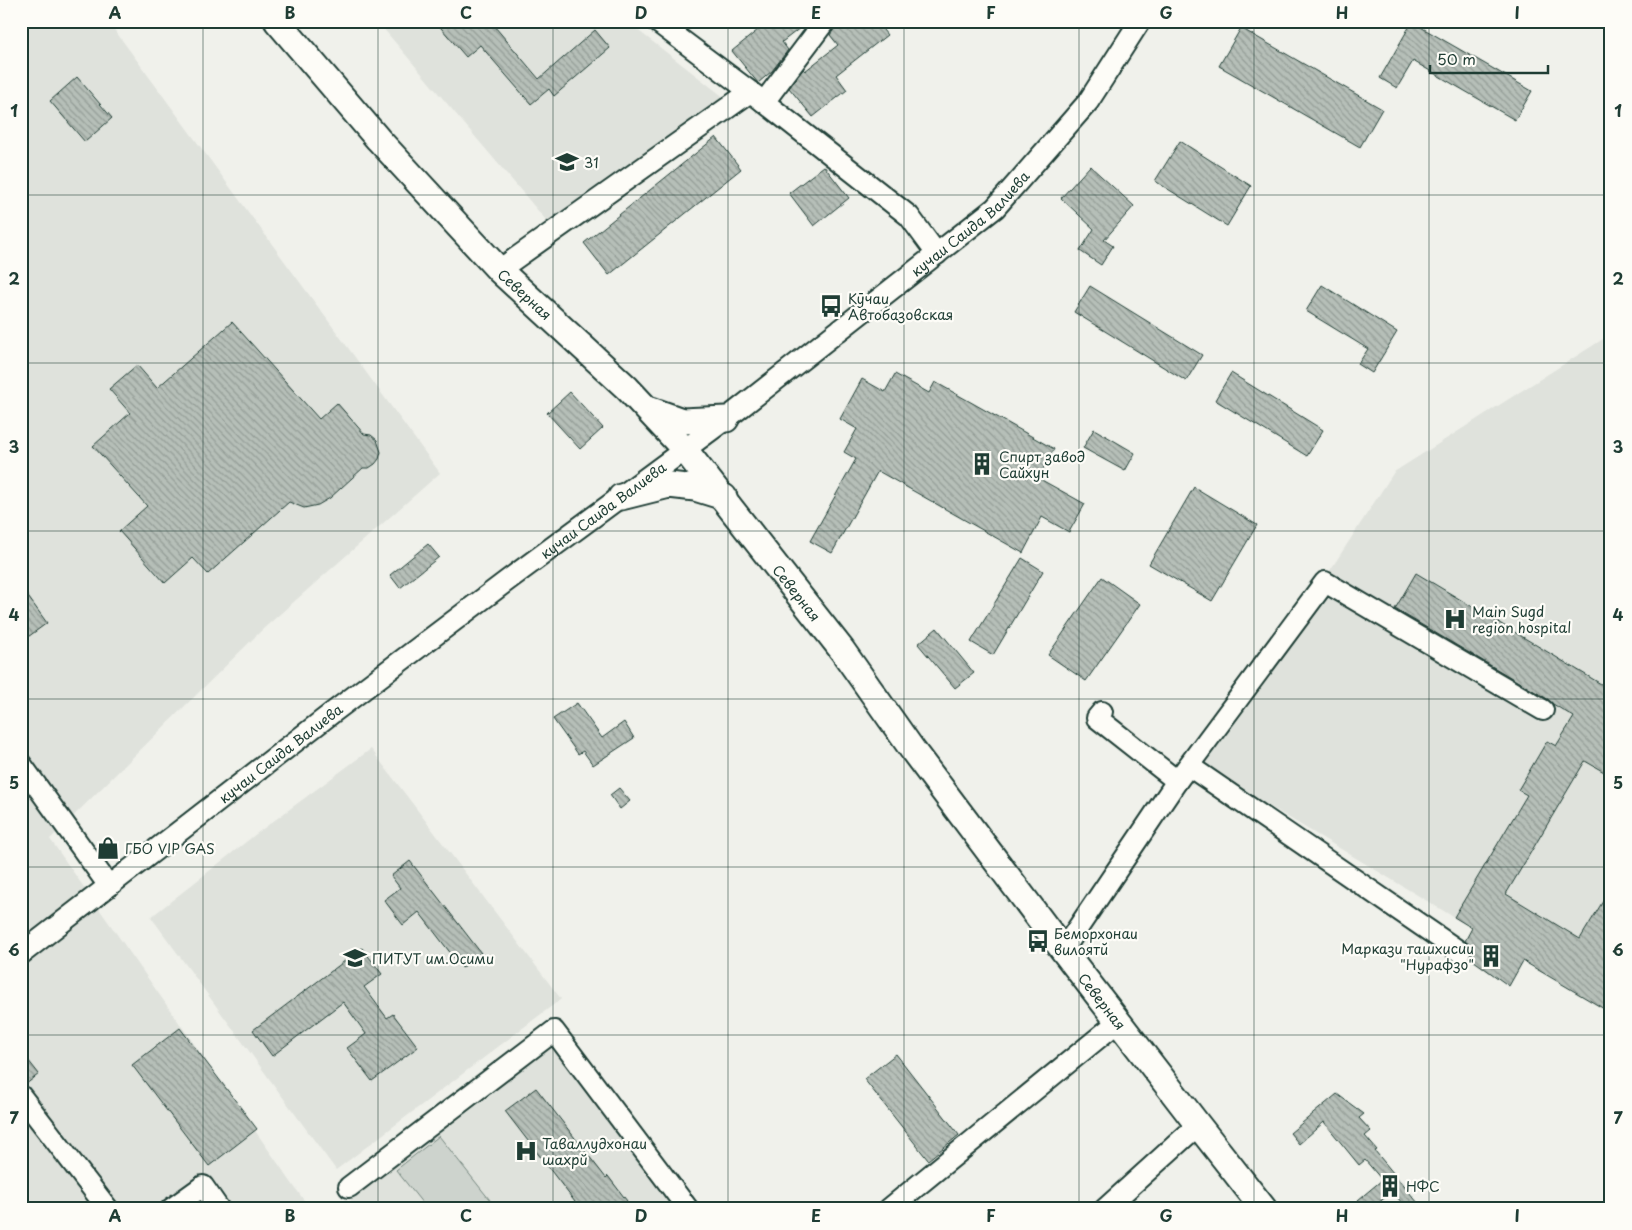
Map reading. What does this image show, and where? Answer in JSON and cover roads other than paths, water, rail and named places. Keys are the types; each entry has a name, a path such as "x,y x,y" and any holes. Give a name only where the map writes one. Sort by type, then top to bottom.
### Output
{"main road":[{"name":"Северная","path":"277,21 378,139 499,270 627,388 685,450 724,497 842,650 920,760 1063,950 1264,1209"},
{"path":"648,410 682,421 726,419"},
{"path":"621,497 668,485 695,488 724,497"}],"street":[{"path":"656,21 909,216 936,254"},
{"path":"499,270 757,97 825,21"},
{"name":"кучаи Саида Валиева","path":"21,954 332,712 726,419 995,208 1088,102 1140,21"},
{"path":"1063,950 1183,774 1325,582 1543,710"},
{"path":"1102,712 1097,718 1460,952"},
{"path":"21,764 109,886"},
{"path":"889,1209 1119,1021"},
{"path":"349,1187 554,1031 688,1209"},
{"path":"21,1096 108,1209"},
{"path":"1105,1209 1198,1125"},
{"path":"171,1209 203,1186 218,1209"}],"place":[{"name":"31","path":"567,162"},
{"name":"Кӯчаи Автобазовская","path":"831,306"},
{"name":"Спирт завод Сайхун","path":"982,464"},
{"name":"Main Sugd region hospital","path":"1455,619"},
{"name":"ГБО VIP GAS","path":"108,848"},
{"name":"Беморхонаи вилоятй","path":"1038,941"},
{"name":"Маркази ташхисии \"Нурафзо\"","path":"1491,956"},
{"name":"ПИТУТ им.Осими","path":"355,958"},
{"name":"Таваллудхонаи шахрй","path":"526,1151"},
{"name":"НФС","path":"1390,1186"}]}
